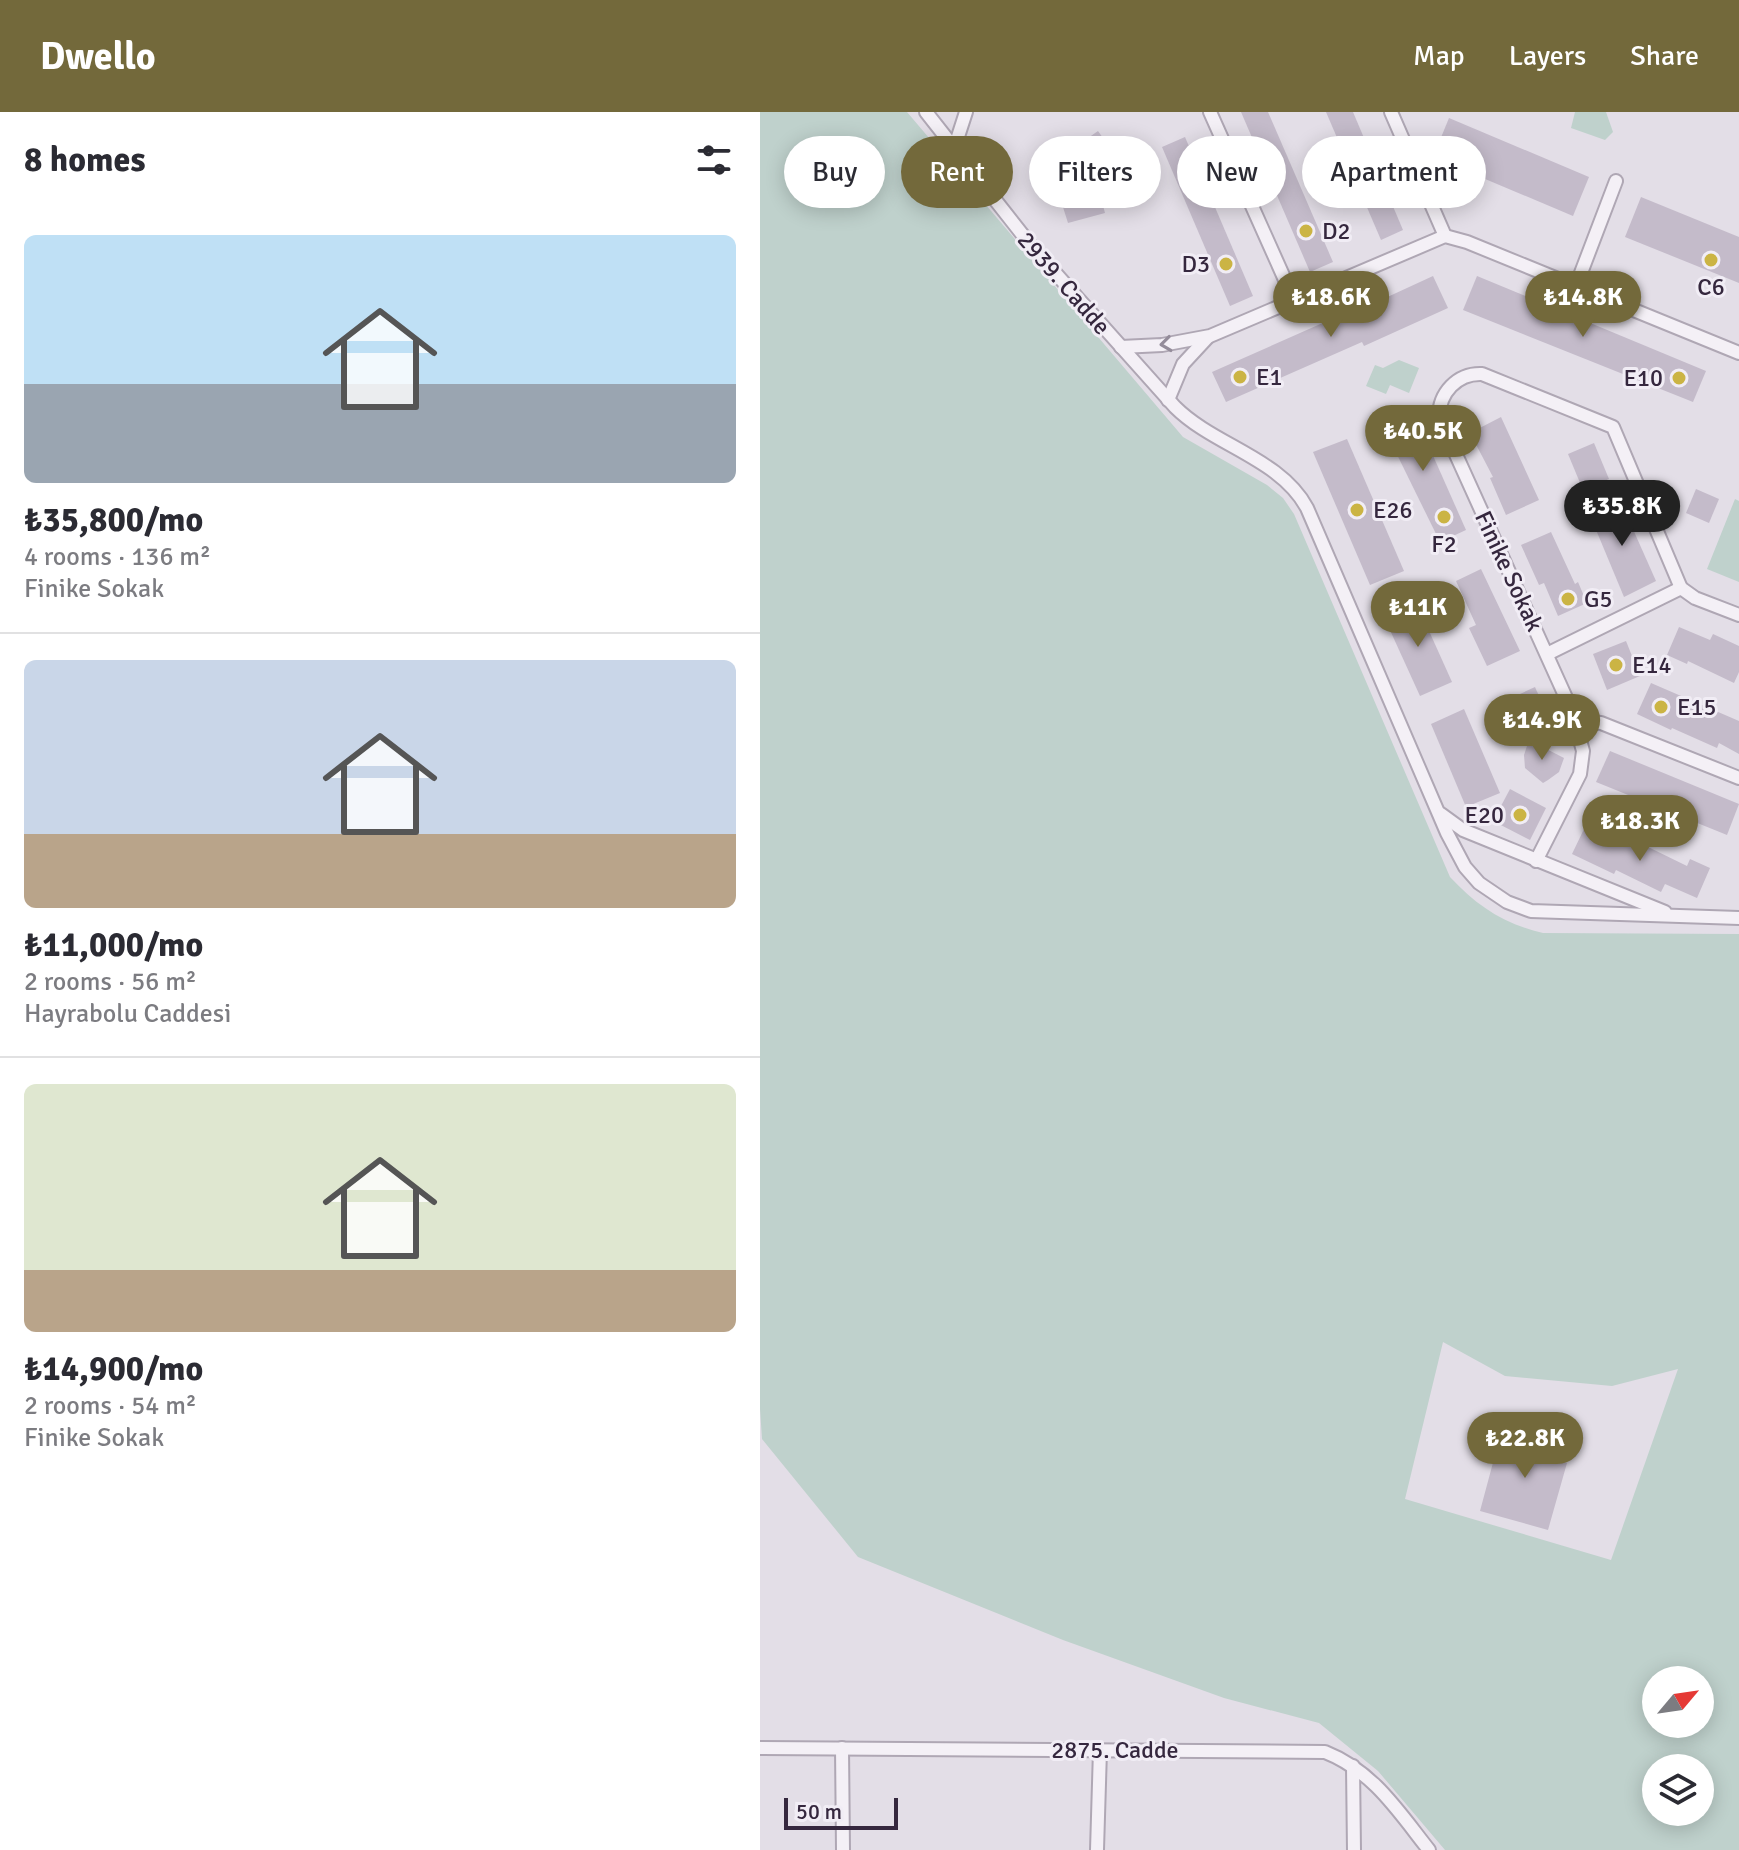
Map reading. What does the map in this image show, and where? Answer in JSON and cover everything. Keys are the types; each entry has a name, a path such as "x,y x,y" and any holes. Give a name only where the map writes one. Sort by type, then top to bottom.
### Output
{"street":[{"name":"2939. Cadde","path":"926,112 944,136"},
{"path":"958,136 966,112"},
{"path":"1210,112 1294,300"},
{"path":"1391,112 1445,236"},
{"path":"1576,286 1616,181"},
{"name":"2939. Cadde","path":"1001,208 1168,400 1196,425 1282,477 1302,499 1435,806 1465,867 1487,890 1507,902 1551,914 1739,918"},
{"path":"1121,347 1173,344 1210,336 1445,236 1739,353"},
{"path":"1168,400 1186,359 1210,336"},
{"name":"Finike Sokak","path":"1536,861 1581,768 1583,751 1576,721 1439,417 1446,391 1466,376 1482,374 1613,427 1681,588"},
{"path":"1547,654 1681,588 1695,598 1739,615"},
{"path":"1576,721 1601,723 1739,778"},
{"path":"1435,806 1447,820 1463,830 1675,916"},
{"name":"2875. Cadde","path":"760,1748 1325,1752 1353,1766 1381,1789 1429,1850"},
{"path":"842,1748 843,1850"},
{"path":"1097,1850 1100,1750"},
{"path":"1353,1766 1354,1850"}],"shaded area":[{"path":"760,112 907,112 927,136 901,136 901,208 989,208 1183,437 1267,485 1283,498 1294,514 1450,877 1460,887 1504,919 1543,933 1739,934 1739,1850 1445,1850 1378,1771 1319,1723 1224,1698 1063,1640 858,1557 762,1439","holes":["1443,1342 1505,1376 1612,1386 1678,1369 1611,1560 1405,1499"]},
{"path":"1575,112 1606,112 1613,132 1605,140 1571,128"},
{"path":"1399,360 1419,368 1409,393 1390,385 1386,394 1366,386 1375,365 1383,368"},
{"path":"1735,499 1739,501 1739,582 1707,569"}],"building":[{"name":"D2","path":"1241,112 1268,112 1278,136 1251,136"},
{"path":"1326,112 1353,112 1363,136 1336,136"},
{"path":"1449,118 1589,177 1573,216 1486,179 1486,136 1442,136"},
{"name":"D3","path":"1177,140 1177,182 1162,147"},
{"name":"D2","path":"1286,154 1302,190 1302,208 1310,208 1333,262 1310,272 1282,208 1286,208"},
{"name":"C6","path":"1641,197 1739,237 1739,283 1625,237"},
{"path":"1063,208 1104,208 1105,213 1068,223"},
{"name":"D3","path":"1188,208 1215,208 1253,296 1230,306"},
{"path":"1367,208 1394,208 1403,230 1381,240"},
{"path":"1433,276 1448,308 1226,402 1212,372"},
{"path":"1477,276 1706,371 1693,402 1463,310"},
{"path":"1411,406 1466,530 1440,542 1380,420"},
{"path":"1501,417 1539,500 1506,515 1490,478 1493,477 1470,433"},
{"path":"1347,439 1404,571 1370,585 1313,452"},
{"path":"1594,443 1609,479 1583,490 1568,454"},
{"path":"1696,489 1719,499 1709,523 1686,513"},
{"path":"1620,500 1656,581 1624,597 1589,513"},
{"path":"1551,532 1587,603 1558,616 1544,583 1539,585 1521,545"},
{"path":"1481,569 1520,651 1487,666 1469,628 1476,625 1456,581"},
{"path":"1416,602 1452,682 1420,696 1384,617"},
{"path":"1679,627 1710,640 1713,634 1739,646 1739,672 1734,683 1688,661 1687,664 1667,655"},
{"name":"E14","path":"1626,641 1640,676 1607,690 1593,654"},
{"path":"1651,683 1739,721 1739,754 1719,743 1717,748 1637,714"},
{"path":"1535,687 1551,723 1523,735 1507,700"},
{"path":"1464,709 1500,793 1466,807 1431,724"},
{"path":"1529,740 1564,758 1559,772 1543,783 1525,768 1524,755"},
{"path":"1610,751 1739,804 1727,835 1596,782"},
{"name":"E20","path":"1510,789 1546,808 1530,840 1493,821"},
{"path":"1598,827 1687,866 1690,859 1710,868 1697,898 1665,884 1661,892 1616,870 1614,874 1572,854 1584,829 1594,834"},
{"path":"1528,1421 1554,1430 1544,1457 1567,1463 1548,1530 1480,1511 1498,1444 1518,1449"}],"place":[{"name":"D2","path":"1306,231"},
{"name":"C6","path":"1711,260"},
{"name":"D3","path":"1226,264"},
{"name":"E1","path":"1240,377"},
{"name":"E10","path":"1679,378"},
{"name":"E26","path":"1357,510"},
{"name":"F2","path":"1444,517"},
{"name":"G5","path":"1568,599"},
{"name":"E14","path":"1616,665"},
{"name":"E15","path":"1661,707"},
{"name":"E20","path":"1520,815"}]}
